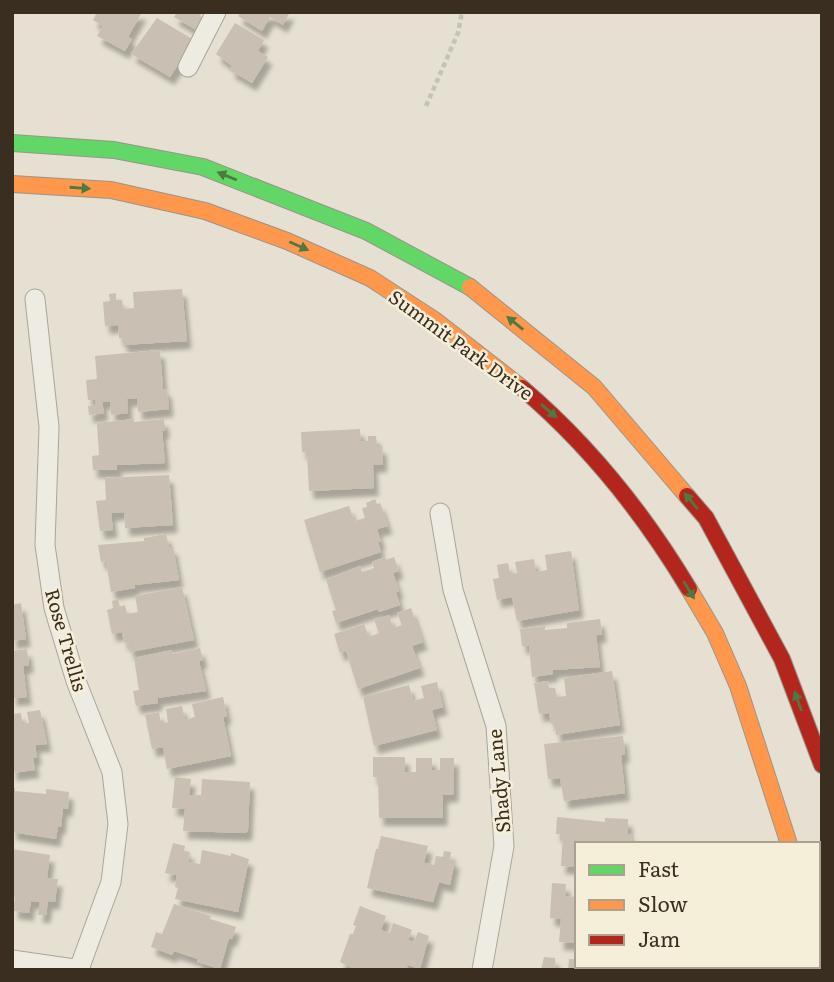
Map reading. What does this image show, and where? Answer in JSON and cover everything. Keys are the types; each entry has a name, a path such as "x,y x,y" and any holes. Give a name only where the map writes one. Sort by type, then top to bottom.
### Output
{"street":[{"path":"188,67 216,12"},
{"path":"12,143 114,150 203,167 366,231 475,290 594,387 706,518 782,659 822,765"},
{"name":"Summit Park Drive","path":"12,184 111,190 205,211 286,241 370,278 436,321 503,371 560,420 600,464 684,581 715,632 738,686 788,842"},
{"name":"Rose Trellis","path":"35,299 49,427 45,545 54,608 76,681 112,772 118,824 111,882 80,969"},
{"name":"Shady Lane","path":"440,513 453,590 496,726 504,846 482,970"},
{"path":"12,960 80,969"}],"path":[{"path":"425,106 458,33 462,12"}],"building":[{"path":"97,12 142,12 128,37 132,39 125,51 97,36 103,26 93,20"},
{"path":"177,12 202,12 200,16 205,19 198,31 174,17"},
{"path":"240,12 290,12 283,25 270,17 262,31 238,16"},
{"path":"157,18 194,40 170,77 131,54"},
{"path":"235,23 264,40 258,51 268,57 252,83 230,70 232,66 216,54"},
{"path":"182,289 187,341 123,345 122,338 119,338 118,325 105,326 103,302 110,301 109,294 116,293 116,300 122,300 123,309 134,308 133,292"},
{"path":"160,350 163,389 167,389 169,409 138,412 137,398 127,399 128,413 111,415 110,401 102,402 104,413 89,415 88,406 95,405 95,400 88,400 86,380 97,379 95,356"},
{"path":"134,419 134,422 164,419 165,431 162,431 165,463 117,465 117,470 93,470 92,456 99,455 97,423"},
{"path":"360,429 361,441 368,441 368,436 376,436 377,446 382,446 383,464 373,465 374,488 309,491 307,452 302,452 301,432"},
{"path":"169,475 173,525 125,528 124,512 111,513 113,530 100,531 96,501 106,500 105,478"},
{"path":"375,499 377,504 380,503 388,526 377,529 381,552 320,572 304,520 349,506 354,521 365,518 362,508"},
{"path":"166,534 169,547 173,547 179,580 134,585 135,588 111,592 106,561 101,562 98,545 144,541 144,538"},
{"path":"571,551 579,610 517,621 512,597 497,600 493,579 499,578 497,565 508,563 510,574 517,573 515,562 534,559 536,572 547,570 545,555"},
{"path":"385,557 386,560 394,557 399,571 393,573 400,605 379,612 378,609 336,623 332,611 336,610 326,580 360,566 362,572 374,568 372,562"},
{"path":"182,587 194,640 130,652 128,642 124,643 122,632 112,634 107,610 113,608 112,601 118,599 120,607 125,605 127,614 138,612 135,596"},
{"path":"21,603 26,639 12,641 12,605"},
{"path":"411,608 423,642 412,646 420,668 358,689 346,651 340,653 334,634 364,624 369,637 379,633 374,620 389,615 393,628 402,625 397,613"},
{"path":"600,619 602,635 596,635 600,667 553,670 553,674 532,677 529,646 522,646 520,629 545,626 545,630 567,628 567,623"},
{"path":"200,648 203,660 199,661 206,691 157,698 158,703 136,706 133,691 139,690 134,658 172,650 172,654"},
{"path":"27,649 29,665 23,666 27,697 12,698 12,651"},
{"path":"612,671 620,725 556,735 555,724 551,724 549,713 539,714 534,683 548,681 549,688 555,688 557,697 566,696 564,678"},
{"path":"437,682 443,707 432,710 437,730 374,746 363,697 409,685 413,701 424,698 421,686"},
{"path":"223,697 227,716 223,717 231,756 167,769 163,747 152,749 145,715 159,712 161,724 168,722 166,709 182,706 185,720 195,717 192,704"},
{"path":"40,710 47,744 35,745 35,770 12,773 12,714 21,713 22,723 29,723 27,712"},
{"path":"623,736 625,755 621,755 625,793 564,801 560,778 548,779 544,744"},
{"path":"373,757 405,757 405,772 416,772 416,758 432,758 432,770 440,770 440,758 454,758 454,794 443,795 443,818 379,818 378,777 373,777"},
{"path":"175,777 191,779 189,795 201,795 202,779 250,782 246,833 183,831 185,809 172,808"},
{"path":"12,788 15,788 15,791 46,794 46,789 69,792 68,809 63,808 61,827 58,826 56,839 12,832"},
{"path":"557,817 605,822 605,818 628,819 628,834 632,834 631,842 575,842 575,867 561,866 563,834 556,834"},
{"path":"381,836 428,846 424,863 434,865 436,856 443,857 444,851 451,852 450,859 455,860 450,885 439,882 433,902 367,888"},
{"path":"173,843 185,846 184,851 190,852 188,862 200,864 202,850 231,856 231,853 249,859 238,912 175,899 177,875 165,873"},
{"path":"12,849 50,855 47,878 58,879 55,902 48,901 46,915 38,915 40,902 31,901 29,913 13,911 15,897 12,896"},
{"path":"552,883 566,884 565,896 575,897 575,943 559,942 561,919 550,918"},
{"path":"174,904 236,927 232,939 229,938 220,969 174,951 172,955 151,947 156,932 162,934"},
{"path":"360,906 386,916 381,930 390,933 393,923 412,930 408,940 414,942 418,932 429,936 420,969 408,965 406,970 356,970 340,962 350,934 353,934 356,926 353,925"},
{"path":"544,957 555,958 556,970 541,970"},
{"path":"569,959 575,959 575,968 616,968 616,970 568,970"}],"traffic: fast":[{"path":"12,143 114,150 203,167 366,231 470,287"}],"traffic: slow":[{"path":"12,184 111,190 205,211 287,241 370,278 436,321 522,388"},
{"path":"470,287 594,387 687,496"},
{"path":"689,589 715,633 738,686 788,842"},
{"path":"820,924 822,928"}],"traffic: jam":[{"path":"522,388 570,433 614,482 672,561 689,589"},
{"path":"687,496 706,518 782,659 822,765"}]}
